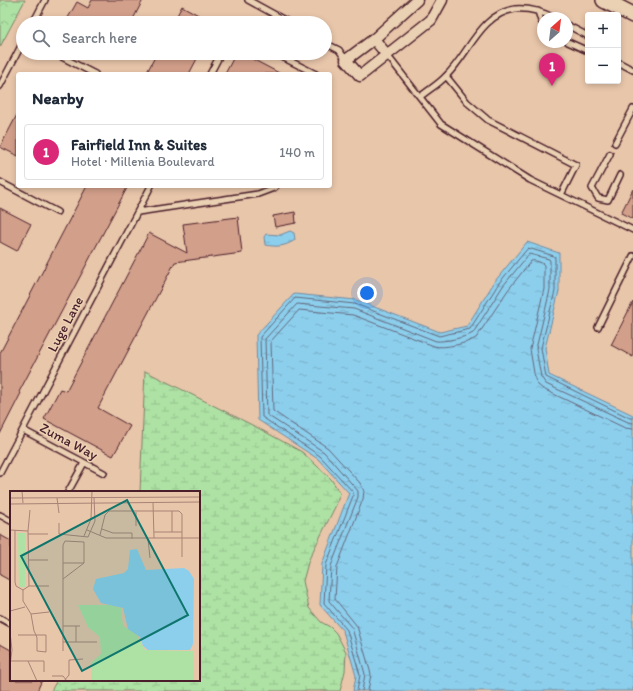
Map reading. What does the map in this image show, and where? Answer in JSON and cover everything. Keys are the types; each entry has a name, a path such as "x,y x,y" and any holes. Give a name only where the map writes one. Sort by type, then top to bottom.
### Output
{"street":[{"path":"416,0 374,38 346,60 360,76 431,20 442,0"},
{"path":"604,0 633,15"},
{"path":"374,38 386,55"}],"lane":[{"path":"37,16 45,0"},
{"path":"248,0 277,16"},
{"path":"420,97 446,76 485,25 495,16 507,10 526,8 538,11"},
{"path":"573,28 585,34"},
{"path":"573,44 585,50"},
{"path":"332,46 339,50 346,60"},
{"path":"0,86 16,55"},
{"path":"386,55 441,124 530,180 633,230"},
{"path":"68,60 91,72"},
{"path":"211,72 217,60"},
{"path":"288,60 312,72"},
{"path":"621,64 633,70"},
{"path":"446,76 467,102 488,120 576,165 561,196"},
{"path":"615,143 633,109"},
{"path":"610,154 592,188 598,198 608,200 620,175"},
{"path":"0,182 57,212"},
{"name":"Luge Lane","path":"0,473 150,188"},
{"path":"138,212 258,194 271,188"},
{"path":"598,327 633,256"},
{"name":"Zuma Way","path":"23,430 104,473"},
{"path":"69,491 84,463"},
{"path":"0,515 10,520"},
{"path":"0,618 10,623"}],"green space":[{"path":"0,0 25,0 16,16 0,47"},
{"path":"145,371 302,452 331,479 340,493 336,505 309,559 303,581 309,608 321,622 330,627 336,633 346,652 345,671 340,691 51,691 56,681 200,681 200,491 140,491"}],"water":[{"path":"290,231 294,233 295,240 280,246 265,245 264,237 266,234 280,235"},
{"path":"527,242 559,253 559,291 545,348 549,375 633,415 633,691 353,691 356,676 343,631 320,605 322,564 349,493 318,459 258,420 256,335 294,294 356,300 440,332 467,326 495,281"}],"building":[{"path":"92,0 143,0 135,16 69,16 77,2 88,8"},
{"path":"182,6 200,16 177,16"},
{"path":"153,60 196,60 190,72 147,72"},
{"path":"232,60 254,60 277,72 226,72"},
{"path":"16,117 16,155 0,147"},
{"path":"86,188 127,188 19,392 21,393 0,434 0,353"},
{"path":"633,189 633,219 621,213"},
{"path":"0,208 31,224 17,251 0,242"},
{"path":"295,212 296,223 275,227 273,216"},
{"path":"238,217 242,253 175,262 98,408 130,426 113,456 44,419 60,389 66,391 149,233 187,253 183,224"},
{"path":"633,302 633,357 611,345"},
{"path":"0,535 10,540 10,580 0,575"},
{"path":"0,644 10,649 10,681 42,681 37,691 0,691"}],"place":[{"name":"Fairfield Inn & Suites","path":"552,86"}]}
